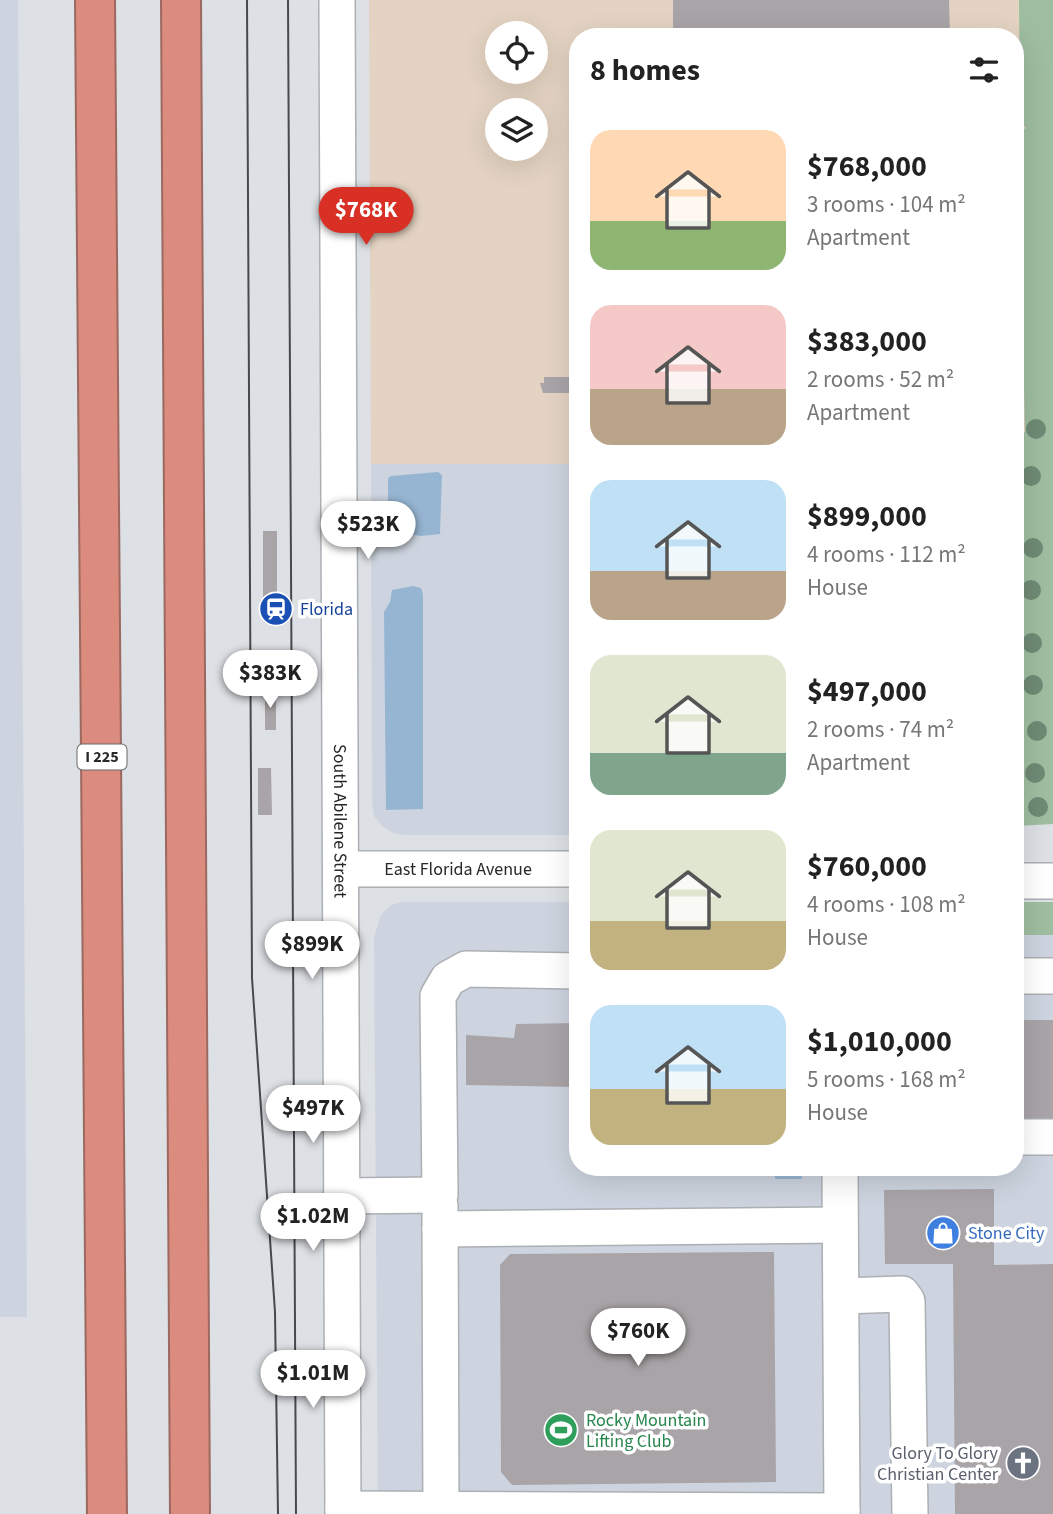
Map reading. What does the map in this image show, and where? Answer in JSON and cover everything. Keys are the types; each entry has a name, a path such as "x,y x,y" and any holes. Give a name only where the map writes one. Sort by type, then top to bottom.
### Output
{"highway":[{"name":"I 225","path":"95,0 107,1514"},
{"path":"181,0 190,1514"}],"street":[{"name":"South Abilene Street","path":"337,0 343,1512"},
{"name":"East Florida Avenue","path":"341,869 569,869"},
{"path":"1024,881 1053,881"},
{"path":"441,1512 438,996 448,979 466,969 569,971"},
{"path":"1024,976 1053,976"},
{"path":"1024,1137 1053,1137"},
{"path":"343,1512 842,1512 840,1176"},
{"path":"341,1196 440,1212 840,1225"},
{"path":"841,1296 902,1294 907,1301 910,1514"}],"shaded area":[{"path":"0,0 18,0 27,1317 0,1317"},
{"path":"369,0 1040,0 1053,113 1053,373 1047,464 1024,464 1024,28 569,28 569,464 371,464"},
{"path":"371,464 569,464 569,835 404,835 393,833 382,826 374,816"},
{"path":"402,902 569,902 569,1176 1024,1176 1024,903 1053,903 1053,1514 378,1514 374,937 381,915 391,905"}],"green space":[{"path":"1019,0 1053,0 1053,824 1024,826 1026,128 1024,28 1019,28"},
{"path":"1024,902 1053,902 1053,935 1024,935"}],"water":[{"path":"438,472 442,475 440,534 421,536 398,532 388,515 388,478"},
{"path":"413,586 421,588 423,594 423,809 386,810 384,612 390,602 392,590"},
{"path":"775,1176 802,1176 802,1179 775,1179"}],"building":[{"path":"673,0 949,0 950,28 673,28"},
{"path":"544,377 569,377 569,393 543,393 540,383 544,383"},
{"path":"263,531 277,531 277,599 263,599"},
{"path":"265,690 276,690 276,730 265,730"},
{"path":"258,768 271,768 272,815 258,815"},
{"path":"1024,1020 1053,1020 1053,1124 1024,1124"},
{"path":"569,1023 569,1087 466,1085 466,1035 514,1038 516,1024"},
{"path":"994,1189 994,1265 1053,1264 1053,1514 955,1514 953,1264 885,1264 884,1190"},
{"path":"774,1252 776,1482 512,1485 501,1472 500,1265 510,1254"}],"tram line":[{"path":"247,0 252,978 275,1312 278,1514"},
{"path":"288,0 296,1514"}],"place":[{"name":"Florida","path":"276,609"},
{"name":"Stone City","path":"943,1233"},
{"name":"Rocky Mountain Lifting Club","path":"561,1430"},
{"name":"Glory To Glory Christian Center","path":"1023,1463"}]}
